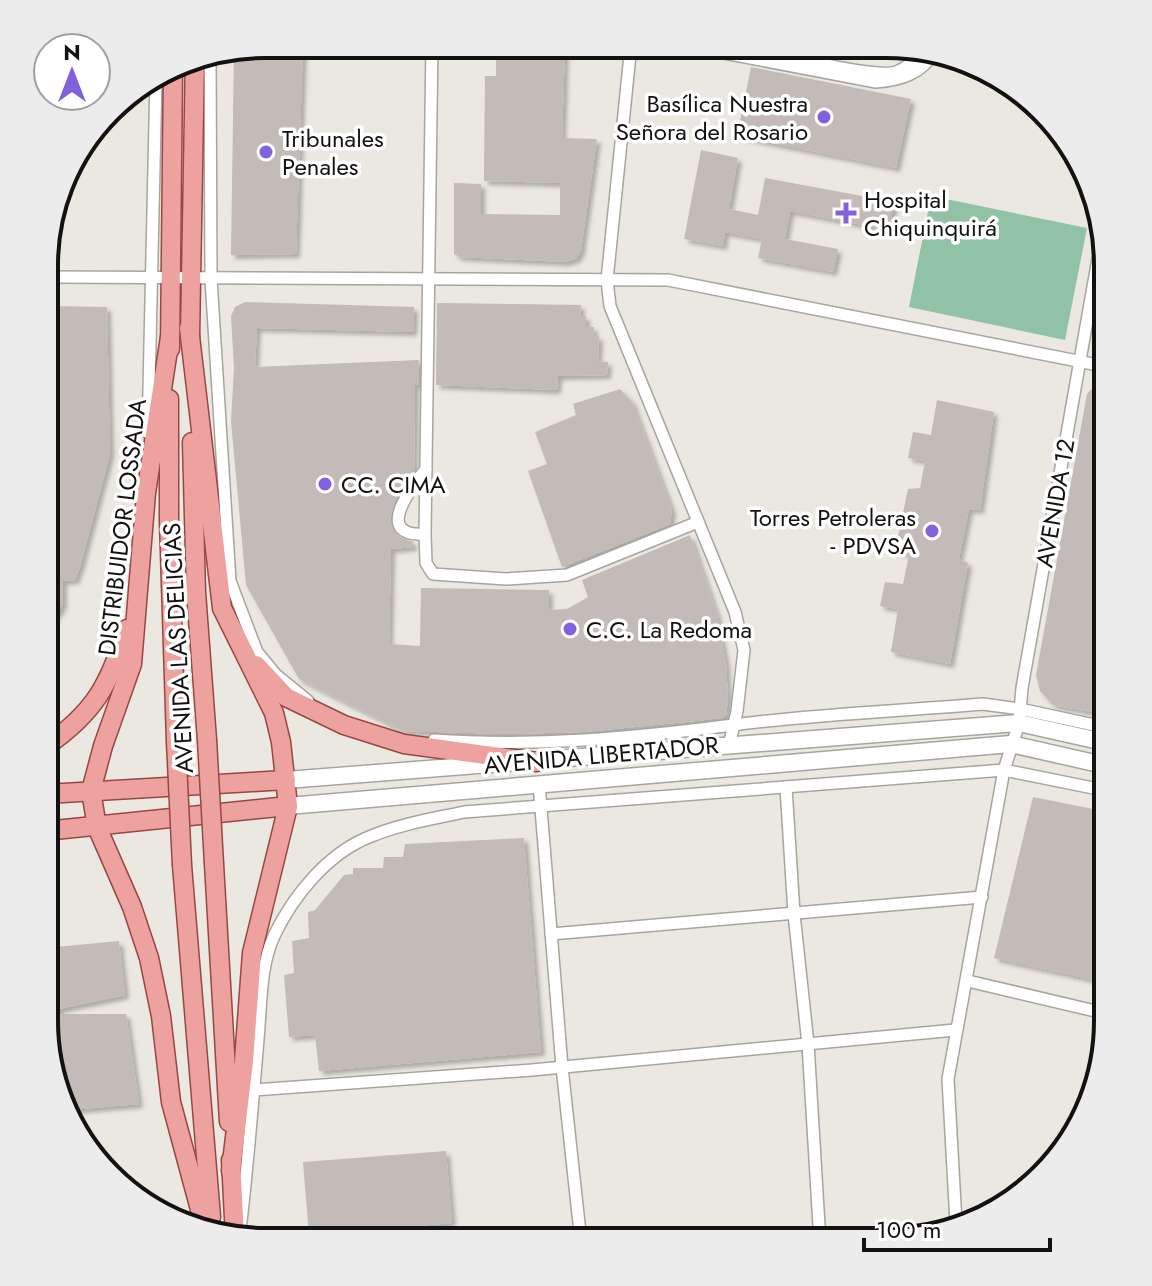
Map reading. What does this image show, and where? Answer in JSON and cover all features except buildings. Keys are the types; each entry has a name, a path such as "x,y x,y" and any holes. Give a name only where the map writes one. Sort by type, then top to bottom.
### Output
{"main road":[{"name":"AVENIDA LAS DELICIAS","path":"195,71 189,328 196,592 236,1226"},
{"name":"AVENIDA LAS DELICIAS","path":"172,80 161,279 170,337 169,521 176,742 182,865 211,1220"},
{"path":"189,328 222,608 274,713 281,742 288,806 252,953 231,1171"},
{"name":"DISTRIBUIDOR LOSSADA","path":"170,337 146,493 132,664 103,746 97,790 97,827 132,907 149,958 161,1016 171,1102 202,1218"},
{"path":"58,736 88,711 113,673 138,596"},
{"path":"248,656 286,697 344,725 404,744 537,762"},
{"name":"AVENIDA LIBERTADOR","path":"58,793 537,762 1020,716 1094,739"},
{"name":"AVENIDA LIBERTADOR","path":"58,830 288,806 1011,744 1094,763"}],"street":[{"path":"432,58 426,563 433,574 506,579 567,575 698,522"},
{"path":"630,58 607,280 610,306 735,612 744,650 729,746"},
{"path":"750,58 876,82 899,80 925,62"},
{"path":"794,58 876,74 896,72 915,60"},
{"path":"210,66 211,279 230,581 257,652 276,675 309,702 356,723 405,738 541,744 983,704 1020,716 1094,726"},
{"name":"AVENIDA LAS DELICIAS","path":"146,493 161,279 156,90"},
{"path":"58,277 668,280 1094,364"},
{"name":"AVENIDA 12","path":"956,1216 948,1079 955,1030 968,981 1004,770 1020,716 1094,281"},
{"path":"425,534 410,535 401,529 398,519 408,492 427,469"},
{"path":"401,507 409,504 426,512"},
{"path":"239,1226 251,1136 259,1006 273,939 307,884 333,860 367,837 464,812 1004,770 1094,788"},
{"path":"539,784 562,1067 579,1228"},
{"path":"786,787 794,914 808,1044 819,1228"},
{"path":"551,934 982,897"},
{"path":"968,981 1094,1011"},
{"path":"253,1090 562,1067 955,1030"}],"green space":[{"path":"931,196 1087,228 1065,340 909,307"}],"place":[{"name":"Basílica Nuestra Señora del Rosario","path":"824,117"},
{"name":"Tribunales Penales","path":"266,152"},
{"name":"Hospital Chiquinquirá","path":"846,213"},
{"name":"CC. CIMA","path":"325,484"},
{"name":"Torres Petroleras - PDVSA","path":"932,531"},
{"name":"C.C. La Redoma","path":"570,629"}]}
